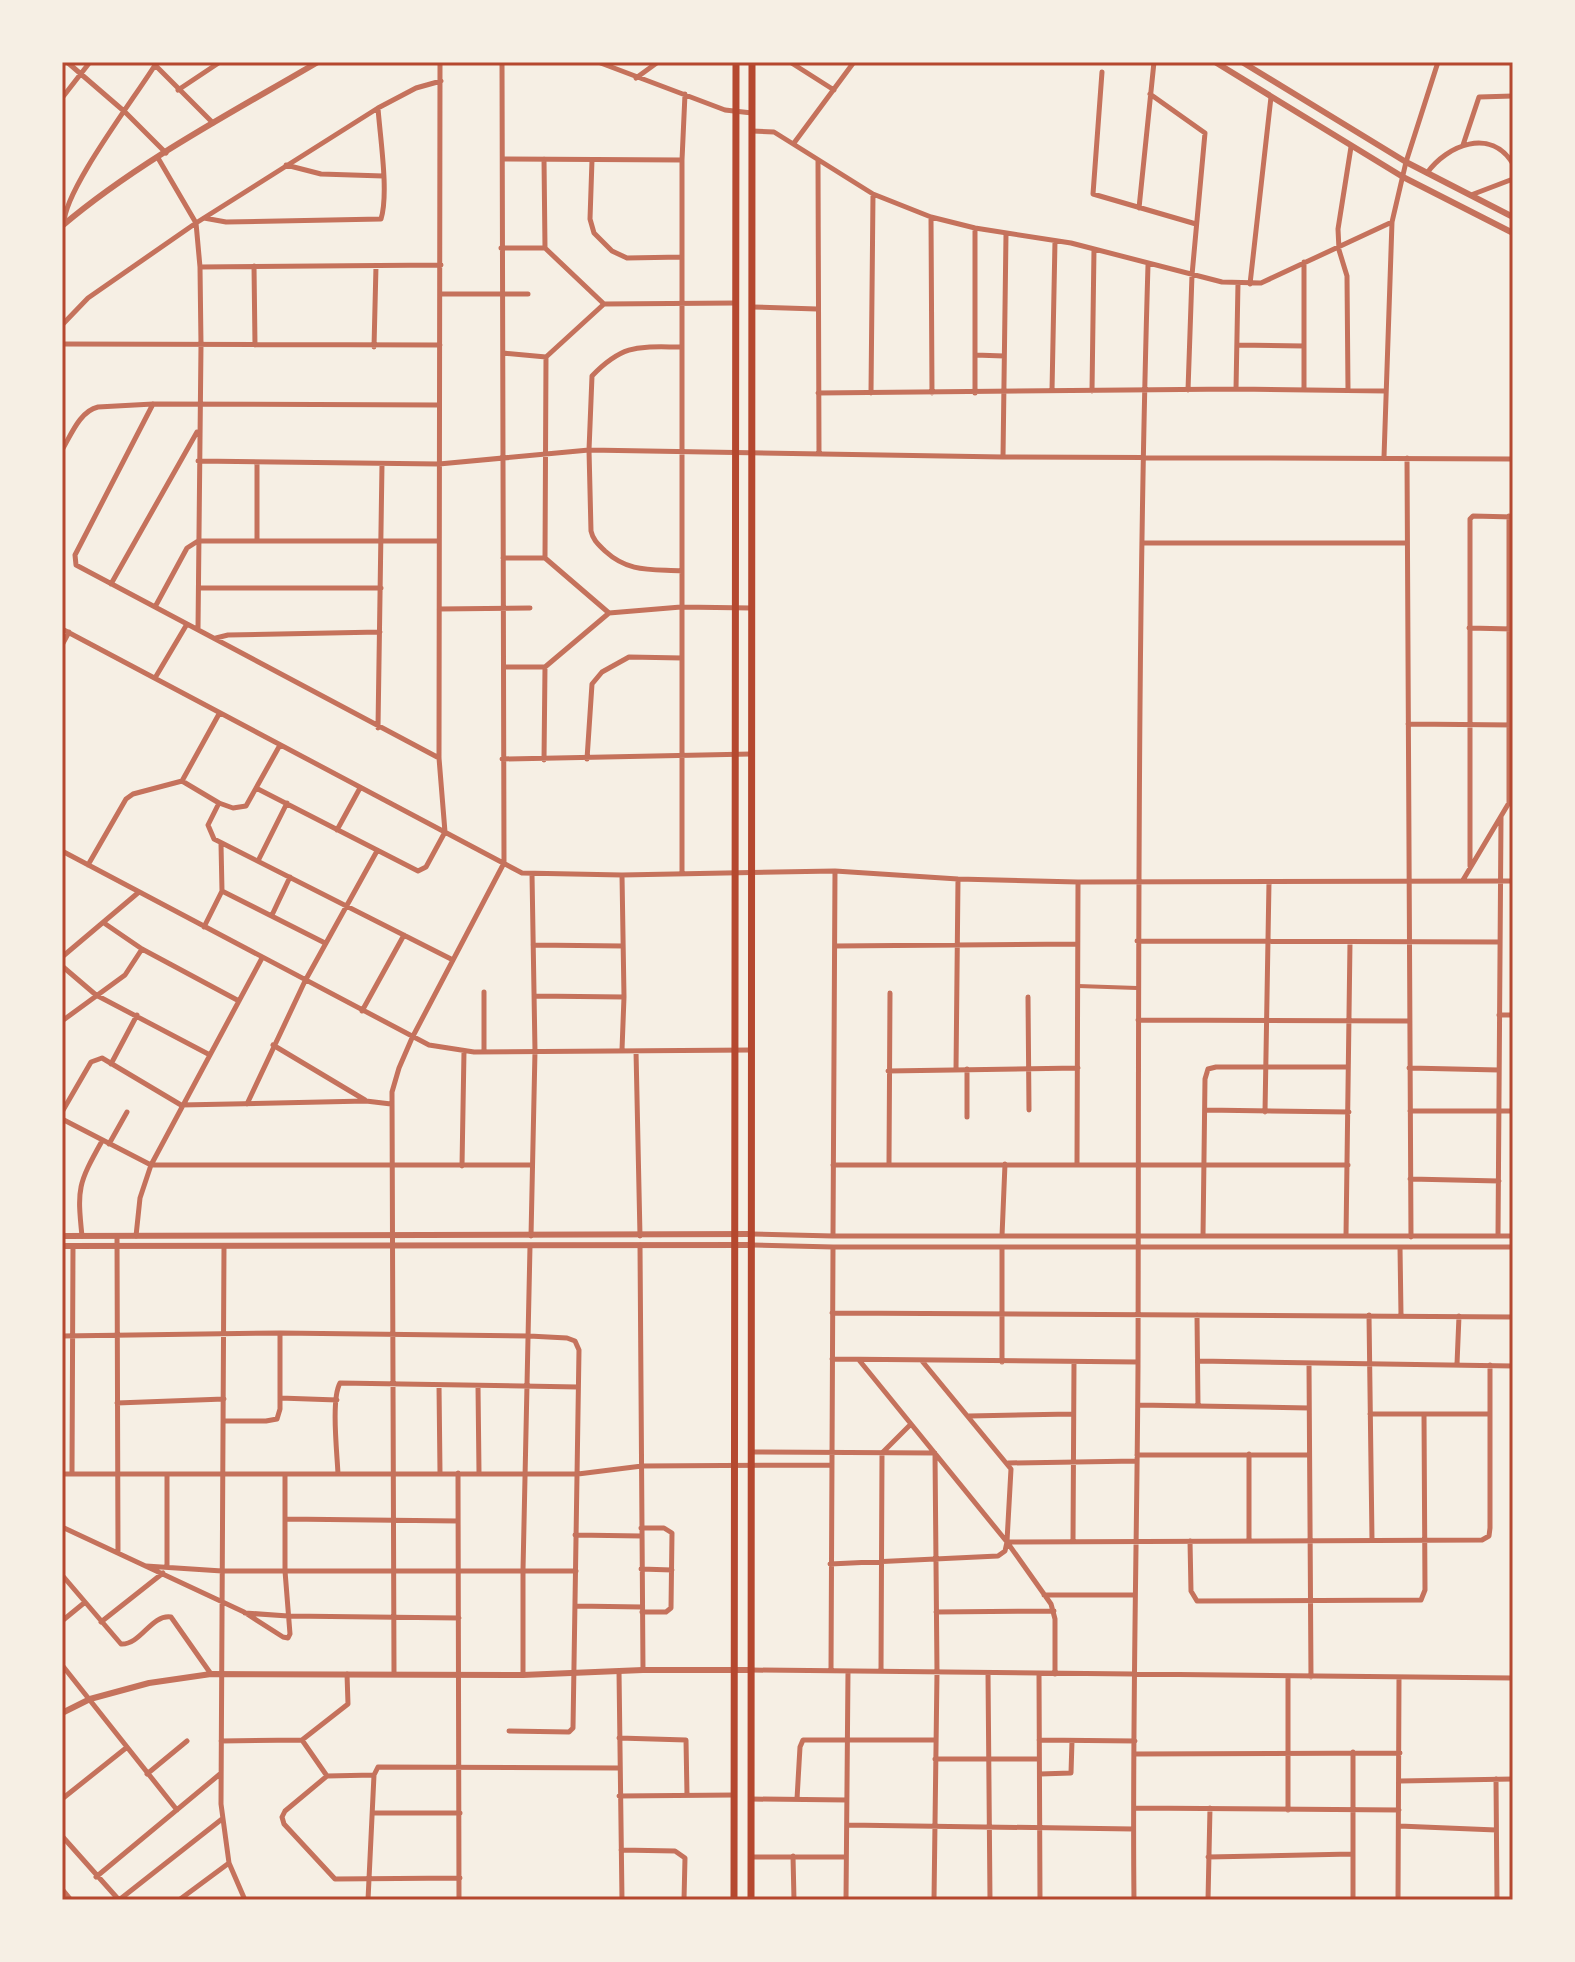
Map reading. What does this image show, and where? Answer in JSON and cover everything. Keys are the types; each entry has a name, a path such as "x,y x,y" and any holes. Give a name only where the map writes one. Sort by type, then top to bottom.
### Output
{"main road":[{"path":"734,1900 736,62"},
{"path":"751,1900 752,62"}],"street":[{"path":"67,62 125,112 166,153"},
{"path":"62,98 90,62"},
{"path":"178,90 220,62"},
{"path":"63,225 158,158 318,62"},
{"path":"256,788 413,869 422,870 445,832 439,758 440,62"},
{"path":"394,1674 391,1105 395,1080 412,1038 504,863 502,62"},
{"path":"598,62 736,112 752,113"},
{"path":"636,78 658,62"},
{"path":"790,62 834,90"},
{"path":"794,143 854,62"},
{"path":"1139,208 1154,62"},
{"path":"1215,62 1403,177 1513,233"},
{"path":"1384,457 1392,222 1406,162 1438,62"},
{"path":"1244,63 1406,162 1513,217"},
{"path":"63,225 70,200 156,64 213,123"},
{"path":"1102,72 1093,194 1196,224"},
{"path":"62,325 88,298 286,165 378,108 416,88 441,81"},
{"path":"682,873 682,160 685,94"},
{"path":"1150,94 1205,131 1192,275 1188,390"},
{"path":"1463,145 1479,97 1513,96"},
{"path":"1250,284 1271,97"},
{"path":"204,218 226,222 381,219 384,212 378,108"},
{"path":"752,131 774,132 873,194 931,217 1094,249 1148,265 1238,283 1261,283 1392,222"},
{"path":"1427,173 1437,159 1463,145 1475,143 1492,145 1513,164"},
{"path":"1348,390 1347,276 1338,245 1338,229 1351,147"},
{"path":"158,158 196,223 200,267 198,629"},
{"path":"503,159 682,160"},
{"path":"544,159 545,248"},
{"path":"592,160 590,219 594,233 612,251 627,258 682,257"},
{"path":"818,160 819,453"},
{"path":"286,165 321,174 383,176"},
{"path":"1470,195 1513,179"},
{"path":"871,393 873,194"},
{"path":"931,217 932,393"},
{"path":"975,228 975,393"},
{"path":"1003,457 1006,233"},
{"path":"1052,391 1055,241"},
{"path":"501,248 545,248 604,304"},
{"path":"1092,391 1094,249"},
{"path":"1304,262 1304,389"},
{"path":"200,267 441,265"},
{"path":"1134,1900 1138,1541 1137,941 1142,458 1148,265"},
{"path":"254,266 255,345"},
{"path":"374,347 376,266"},
{"path":"1236,389 1238,283"},
{"path":"442,294 528,294"},
{"path":"545,558 546,357 604,304 736,303"},
{"path":"752,307 817,309"},
{"path":"62,344 440,345"},
{"path":"1237,345 1304,346"},
{"path":"682,347 624,350 592,376 589,450 591,531 594,540 616,561 628,567 682,571"},
{"path":"503,353 546,357"},
{"path":"975,355 1004,356"},
{"path":"818,393 1236,389 1386,391"},
{"path":"62,450 89,409 153,404 438,405"},
{"path":"153,404 75,555 76,565 439,758"},
{"path":"111,584 198,429"},
{"path":"198,461 439,464 589,450 1003,457 1513,459"},
{"path":"1407,458 1411,1237"},
{"path":"257,463 257,540"},
{"path":"378,728 382,464"},
{"path":"1470,866 1469,628 1470,519 1473,516 1511,516 1509,803"},
{"path":"155,607 187,548 198,541 438,541"},
{"path":"1142,543 1407,543"},
{"path":"503,558 545,558 609,613"},
{"path":"199,588 381,588"},
{"path":"503,667 545,667 609,613 681,607 752,608"},
{"path":"439,609 530,608"},
{"path":"155,678 187,624"},
{"path":"1469,628 1512,629"},
{"path":"62,629 522,873 622,875 835,871 958,879 1078,882 1513,881"},
{"path":"62,645 69,632"},
{"path":"215,638 228,635 380,632"},
{"path":"587,759 592,684 602,672 629,657 682,658"},
{"path":"544,760 545,667"},
{"path":"182,781 219,714"},
{"path":"1408,724 1511,725"},
{"path":"88,865 126,799 133,794 182,781 219,803 243,808 280,745"},
{"path":"502,759 751,754"},
{"path":"337,830 360,788"},
{"path":"1463,880 1513,796"},
{"path":"219,803 208,825 214,839 453,960"},
{"path":"258,861 287,803"},
{"path":"1498,1236 1501,817"},
{"path":"204,927 222,891 221,843"},
{"path":"62,851 412,1038 438,1047 484,1052 751,1050"},
{"path":"247,1104 305,981 377,851"},
{"path":"833,1236 835,871"},
{"path":"531,1236 535,1051 532,874"},
{"path":"622,875 622,1051"},
{"path":"272,916 290,877"},
{"path":"956,1070 958,879"},
{"path":"1077,1164 1078,882"},
{"path":"1265,1112 1269,882"},
{"path":"222,891 325,943"},
{"path":"62,957 139,892"},
{"path":"104,923 142,949 239,1001"},
{"path":"362,1011 404,935"},
{"path":"1137,941 1500,942"},
{"path":"1346,1236 1350,942"},
{"path":"835,946 1077,944"},
{"path":"533,945 623,946"},
{"path":"62,1021 125,975 142,949"},
{"path":"136,1236 140,1198 151,1165 262,958"},
{"path":"62,966 96,995 210,1055"},
{"path":"1078,986 1137,988"},
{"path":"484,992 484,1052"},
{"path":"889,1164 890,993"},
{"path":"534,996 624,997"},
{"path":"1028,997 1029,1110"},
{"path":"111,1064 137,1015"},
{"path":"1499,1015 1513,1015"},
{"path":"1137,1020 1409,1021"},
{"path":"273,1045 366,1101"},
{"path":"462,1166 464,1051"},
{"path":"636,1051 640,1236"},
{"path":"62,1112 91,1062 102,1058 181,1105 366,1101 391,1105"},
{"path":"1203,1236 1208,1069 1348,1067"},
{"path":"888,1071 1078,1068"},
{"path":"1409,1068 1499,1070"},
{"path":"967,1069 967,1117"},
{"path":"1205,1110 1349,1112"},
{"path":"1410,1111 1513,1111"},
{"path":"109,1144 127,1112"},
{"path":"62,1119 151,1165 532,1165"},
{"path":"82,1236 78,1202 80,1186 102,1141"},
{"path":"1002,1236 1005,1164"},
{"path":"833,1165 1348,1165"},
{"path":"1410,1179 1499,1181"},
{"path":"62,1236 1513,1236"},
{"path":"117,1236 118,1553"},
{"path":"640,1245 643,1670"},
{"path":"62,1246 1513,1247"},
{"path":"72,1474 73,1246"},
{"path":"224,1246 222,1819 229,1863 245,1900"},
{"path":"523,1675 530,1246"},
{"path":"831,1670 833,1247"},
{"path":"1002,1247 1002,1362"},
{"path":"1400,1247 1401,1315"},
{"path":"832,1313 1513,1317"},
{"path":"1197,1315 1198,1406"},
{"path":"1369,1315 1372,1540"},
{"path":"1457,1364 1459,1316"},
{"path":"223,1421 277,1419 280,1333"},
{"path":"62,1336 280,1333 529,1336 575,1341 579,1350 574,1724 571,1731 509,1731"},
{"path":"832,1359 1138,1362"},
{"path":"859,1360 1007,1542 1054,1611 1055,1674"},
{"path":"830,1564 936,1561 998,1556 1005,1551 1012,1473 1008,1463 922,1361"},
{"path":"1198,1361 1513,1366"},
{"path":"1073,1541 1074,1362"},
{"path":"1309,1364 1311,1677"},
{"path":"1007,1542 1482,1540 1489,1536 1490,1365"},
{"path":"338,1474 337,1387 343,1382 578,1387"},
{"path":"439,1385 440,1473"},
{"path":"478,1386 479,1473"},
{"path":"280,1398 337,1400"},
{"path":"117,1403 224,1399"},
{"path":"1138,1405 1309,1408"},
{"path":"968,1416 1072,1414"},
{"path":"1370,1414 1489,1414"},
{"path":"1190,1541 1191,1591 1197,1601 1421,1600 1425,1590 1424,1414"},
{"path":"881,1671 882,1453 911,1424"},
{"path":"751,1452 935,1453"},
{"path":"934,1900 937,1672 935,1453"},
{"path":"1008,1463 1249,1454 1308,1455"},
{"path":"1249,1454 1249,1540"},
{"path":"62,1474 578,1474 642,1466 831,1465"},
{"path":"458,1473 459,1900"},
{"path":"101,1622 165,1570 167,1474"},
{"path":"165,1570 286,1638 290,1634 285,1571 285,1474"},
{"path":"285,1519 458,1521"},
{"path":"62,1527 146,1566 165,1570 576,1571"},
{"path":"575,1606 670,1611 672,1533 664,1528 641,1528"},
{"path":"575,1535 641,1536"},
{"path":"641,1569 672,1570"},
{"path":"62,1575 117,1642 124,1645 131,1643 162,1617 171,1617 211,1674"},
{"path":"1044,1595 1135,1595"},
{"path":"62,1621 84,1603"},
{"path":"936,1612 1054,1611"},
{"path":"244,1612 288,1616 459,1618"},
{"path":"62,1665 177,1810"},
{"path":"62,1713 90,1699 149,1683 211,1674 523,1675 643,1670 831,1670 1135,1676 1513,1678"},
{"path":"619,1671 622,1900"},
{"path":"846,1900 848,1671"},
{"path":"988,1673 990,1900"},
{"path":"221,1741 302,1740 348,1704 347,1674"},
{"path":"1039,1674 1040,1900"},
{"path":"1288,1676 1288,1810"},
{"path":"1398,1900 1399,1677"},
{"path":"619,1738 686,1740 687,1795"},
{"path":"797,1799 801,1743 806,1739 935,1740"},
{"path":"302,1740 327,1776"},
{"path":"1039,1740 1135,1741"},
{"path":"147,1774 187,1741"},
{"path":"1040,1774 1071,1773 1072,1741"},
{"path":"62,1799 126,1748"},
{"path":"1353,1752 1353,1900"},
{"path":"1135,1754 1400,1753"},
{"path":"935,1759 1039,1759"},
{"path":"368,1900 374,1775 381,1765 619,1768"},
{"path":"96,1877 221,1774"},
{"path":"374,1775 327,1776 285,1811 282,1817 284,1824 331,1877 460,1878"},
{"path":"1496,1779 1497,1900"},
{"path":"1400,1781 1513,1779"},
{"path":"619,1796 734,1795"},
{"path":"751,1799 847,1800"},
{"path":"1134,1808 1399,1810"},
{"path":"1208,1900 1210,1808"},
{"path":"373,1813 460,1813"},
{"path":"62,1836 119,1900 222,1819"},
{"path":"847,1825 1133,1829"},
{"path":"1399,1826 1496,1830"},
{"path":"621,1850 675,1851 681,1854 685,1858 684,1900"},
{"path":"1208,1857 1352,1854"},
{"path":"793,1856 794,1900"},
{"path":"751,1857 846,1857"},
{"path":"179,1900 229,1863"},
{"path":"62,1889 71,1900"}]}
